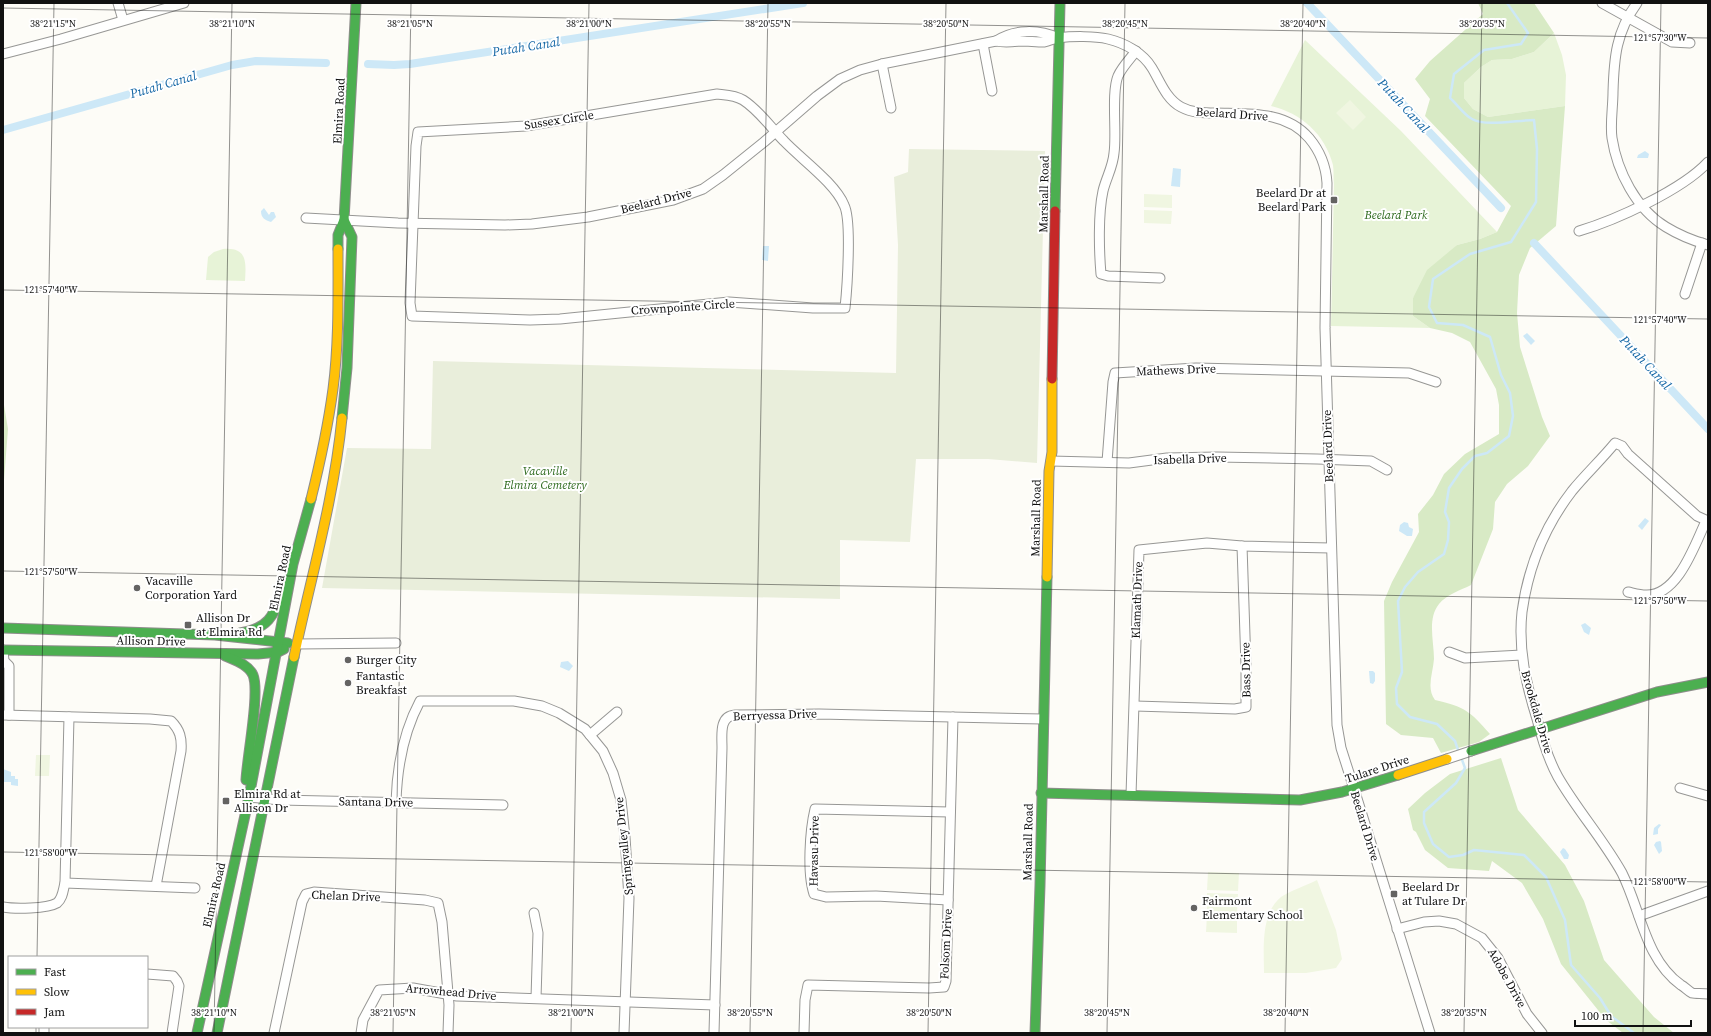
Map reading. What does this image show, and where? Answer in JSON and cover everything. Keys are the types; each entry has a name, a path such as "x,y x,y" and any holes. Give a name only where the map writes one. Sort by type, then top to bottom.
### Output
{"main road":[{"name":"Elmira Road","path":"197,1033 249,797 278,652 293,564 309,509 326,435 333,387 336,343 338,235 344,220 356,3"},
{"name":"Marshall Road","path":"1034,1033 1040,885 1041,793 1051,461 1058,38 1060,3"},
{"name":"Elmira Road","path":"218,1033 297,644 321,541 340,437 346,368 352,236 344,220"},
{"path":"215,636 248,632 264,627 270,621 275,612 293,564"},
{"name":"Allison Drive","path":"3,628 215,636 297,644"},
{"name":"Allison Drive","path":"3,650 258,654 278,652 297,644"},
{"path":"222,654 245,666 253,676 256,688 248,754 247,806"},
{"name":"Tulare Drive","path":"1471,751 1658,692 1708,682"},
{"name":"Tulare Drive","path":"1041,793 1300,800 1320,798 1354,789 1447,759"}],"street":[{"path":"118,3 123,20"},
{"path":"3,54 61,39 184,3"},
{"path":"1602,3 1672,42 1690,43"},
{"path":"1637,3 1621,30 1616,48 1612,136 1616,157 1622,174 1641,204 1651,215 1666,227 1705,244 1685,294"},
{"name":"Beelard Drive","path":"306,218 505,225 532,224 588,217 672,200 704,189 744,159 816,96 840,79 860,70 882,64 996,41 1006,43 1016,41 1046,42 1058,38 1106,38 1122,43 1136,51 1151,66 1169,97 1180,107 1202,113 1262,115 1277,118 1297,127 1316,147 1325,166 1327,183 1325,328 1337,725 1341,748 1430,1033"},
{"path":"983,44 992,91"},
{"path":"1136,51 1118,77 1116,88 1114,152 1111,169 1103,190 1100,206 1101,274 1160,278"},
{"path":"882,64 891,108"},
{"name":"Sussex Circle","path":"413,222 416,146 418,132 526,126 717,94 730,95 743,100 754,109 775,132"},
{"name":"Crownpointe Circle","path":"413,222 410,303 412,316 530,320 560,319 730,302 813,308 845,308 848,220 845,205 832,188 775,132"},
{"path":"1579,231 1616,217 1683,182 1698,172 1708,162"},
{"name":"Mathews Drive","path":"1107,462 1115,373 1196,368 1326,371"},
{"path":"1326,371 1409,372 1436,382"},
{"name":"Brookdale Drive","path":"1707,521 1698,516 1679,500 1628,454 1622,446 1614,443 1573,490 1544,536 1534,562 1526,590 1521,632 1522,655 1527,686 1551,763 1558,777 1622,874 1655,956 1676,981 1692,992 1708,994"},
{"name":"Isabella Drive","path":"1051,461 1129,463 1167,458 1217,456 1371,461 1387,470"},
{"path":"1628,592 1647,596 1665,590 1680,575 1707,521"},
{"name":"Klamath Drive","path":"1131,795 1135,706 1138,550 1207,543 1242,546 1331,548"},
{"name":"Bass Drive","path":"1135,706 1235,709 1246,706 1242,546"},
{"name":"Allison Drive","path":"297,644 396,644"},
{"path":"3,650 4,661 9,666 6,715 171,721 178,728 182,740 181,751 156,886"},
{"path":"1449,652 1469,659 1522,655"},
{"name":"Springvalley Drive","path":"396,802 401,758 412,716 420,701 514,701 542,706 558,713 585,729 603,751 613,773 621,800 629,898 624,1033"},
{"path":"590,735 617,712"},
{"name":"Berryessa Drive","path":"714,1033 722,748 723,723 726,718 730,715 819,714 1043,719"},
{"path":"3,907 32,908 56,903 62,896 65,883 69,717"},
{"name":"Folsom Drive","path":"804,1033 805,1000 808,985 929,988 944,987 946,980 952,717"},
{"name":"Tulare Drive","path":"1447,759 1471,751"},
{"path":"1680,788 1708,796"},
{"name":"Santana Drive","path":"249,797 265,799 503,805"},
{"name":"Havasu Drive","path":"948,900 876,896 826,897 814,894 811,884 812,823 815,808 950,812"},
{"path":"65,883 195,888"},
{"path":"1639,916 1708,891"},
{"name":"Chelan Drive","path":"274,1033 302,902 306,894 314,892 425,900 438,903 442,922 447,995"},
{"path":"534,913 538,933 536,998"},
{"name":"Adobe Drive","path":"1397,929 1424,922 1439,921 1456,924 1482,938 1498,958 1527,1014 1542,1033"},
{"path":"148,974 173,976 177,981 179,986 172,1033"},
{"name":"Arrowhead Drive","path":"361,1033 362,1020 379,990 413,988 447,995 715,1004"},
{"path":"447,995 448,1033"}],"green space":[{"path":"1478,3 1534,3 1554,33 1534,52 1512,59 1492,60 1481,67 1464,83 1464,98 1473,109 1488,117 1565,106 1556,226 1530,248 1519,275 1517,313 1520,347 1542,417 1550,436 1528,466 1507,484 1495,502 1493,529 1471,585 1446,598 1435,610 1432,623 1434,659 1430,685 1432,695 1435,700 1453,705 1472,715 1490,734 1479,742 1441,753 1433,738 1401,735 1386,724 1384,601 1392,582 1419,532 1418,514 1433,495 1444,474 1465,454 1499,434 1499,405 1496,389 1470,342 1452,333 1430,328 1413,316 1413,298 1427,270 1457,245 1480,239 1497,232 1511,206 1425,116 1430,99 1415,79 1430,61 1483,14"},
{"path":"1554,33 1562,55 1566,75 1565,106 1488,117 1473,109 1464,98 1464,83 1481,67 1492,60 1512,59 1534,52"},
{"name":"Beelard Park","path":"1305,40 1401,131 1497,232 1480,239 1457,245 1413,298 1413,316 1430,328 1331,326 1334,184 1333,165 1324,144 1310,126 1292,114 1271,106"},
{"path":"1350,100 1366,117 1353,130 1336,113"},
{"name":"Vacaville Elmira Cemetery","path":"909,149 1045,151 1037,463 988,459 916,459 910,542 840,540 840,599 322,588 347,448 431,449 433,361 896,373 898,245 894,177 908,172"},
{"path":"1144,194 1172,195 1172,208 1144,207"},
{"path":"1144,210 1172,211 1171,224 1144,223"},
{"path":"223,249 237,251 244,258 246,268 245,281 206,280 208,257 214,252"},
{"path":"3,399 8,429 3,493"},
{"path":"36,755 50,755 49,776 35,776"},
{"path":"1501,758 1518,810 1565,865 1584,901 1604,960 1654,1017 1674,1033 1623,1033 1606,1020 1561,964 1543,919 1522,883 1492,861 1489,871 1448,868 1425,850 1416,832 1413,830 1408,809 1425,793 1450,774"},
{"path":"1208,872 1239,873 1238,891 1207,890"},
{"path":"1317,880 1336,930 1342,959 1336,968 1306,973 1264,973 1266,922 1274,904 1281,897"},
{"path":"1207,893 1238,894 1237,912 1207,911"},
{"path":"1207,915 1237,915 1237,933 1206,932"}],"water":[{"path":"1645,151 1649,154 1648,158 1637,158 1638,155"},
{"path":"1173,168 1181,169 1180,187 1171,186"},
{"path":"264,208 269,215 271,212 274,212 276,217 271,222 265,219 262,215 261,211"},
{"path":"763,246 769,246 768,261 762,260"},
{"path":"1527,333 1535,341 1531,345 1523,336"},
{"path":"1645,518 1649,521 1642,530 1638,526"},
{"path":"1404,522 1408,523 1409,527 1413,529 1412,536 1407,536 1399,531 1400,525"},
{"path":"1585,623 1591,628 1589,635 1584,632 1581,625"},
{"path":"568,661 573,666 569,671 560,667 561,662"},
{"path":"1369,671 1373,671 1375,673 1375,681 1373,684 1370,683"},
{"path":"3,769 11,772 11,776 15,776 15,779 18,779 18,786 11,785 11,782 4,782 3,785"},
{"path":"1659,824 1661,825 1658,829 1658,834 1653,835 1654,828"},
{"path":"1660,841 1662,851 1659,854 1654,845 1656,842"},
{"path":"1563,848 1569,855 1568,859 1564,859 1560,852"}],"waterway":[{"name":"Putah Canal","path":"368,64 410,64 803,3"},
{"name":"Putah Canal","path":"1307,3 1501,208"},
{"path":"1459,753 1455,741 1437,724 1410,717 1397,704 1396,688 1402,672 1398,601 1405,587 1418,572 1444,554 1448,540 1449,522 1445,512 1449,488 1462,469 1475,456 1487,453 1509,436 1513,416 1510,393 1501,375 1490,337 1463,325 1437,323 1429,307 1433,279 1470,254 1511,242 1536,202 1537,149 1534,120 1485,123 1472,119 1466,115 1450,98 1454,74 1484,50 1521,44 1528,33 1507,3"},
{"name":"Putah Canal","path":"3,130 232,65 256,61 326,63"},
{"name":"Putah Canal","path":"1534,243 1708,429"},
{"path":"1461,757 1465,768 1456,783 1424,812 1424,823 1433,844 1449,857 1463,855 1474,850 1524,855 1546,877 1565,920 1571,965 1600,998 1611,1016 1634,1033"}],"traffic: fast":[{"path":"338,249 338,235 344,220 356,3"},
{"path":"1055,211 1060,3"},
{"path":"342,418 347,368 352,237 344,220"},
{"path":"197,1033 249,797 293,564 311,499"},
{"path":"1035,1033 1047,577"},
{"path":"240,633 251,631 265,623 270,618 284,586"},
{"path":"3,628 215,635 288,643"},
{"path":"3,650 258,654 278,652 284,649"},
{"path":"225,656 248,668 253,675 255,683 254,710 246,780"},
{"path":"217,1033 294,657"},
{"path":"1471,751 1657,692 1708,682"},
{"path":"1041,793 1300,800 1342,792 1398,775"}],"traffic: slow":[{"path":"311,499 321,458 335,372 338,319 338,249"},
{"path":"1047,577 1049,471 1052,452 1052,379"},
{"path":"294,657 328,508 334,478 342,418"},
{"path":"1398,775 1447,759"}],"traffic: jam":[{"path":"1052,379 1055,211"}],"place":[{"name":"Beelard Dr at Beelard Park","path":"1334,200"},
{"name":"Vacaville Corporation Yard","path":"137,588"},
{"name":"Allison Dr at Elmira Rd","path":"188,625"},
{"name":"Burger City","path":"348,660"},
{"name":"Fantastic Breakfast","path":"348,683"},
{"name":"Elmira Rd at Allison Dr","path":"226,801"},
{"name":"Beelard Dr at Tulare Dr","path":"1394,894"},
{"name":"Fairmont Elementary School","path":"1194,908"}]}
